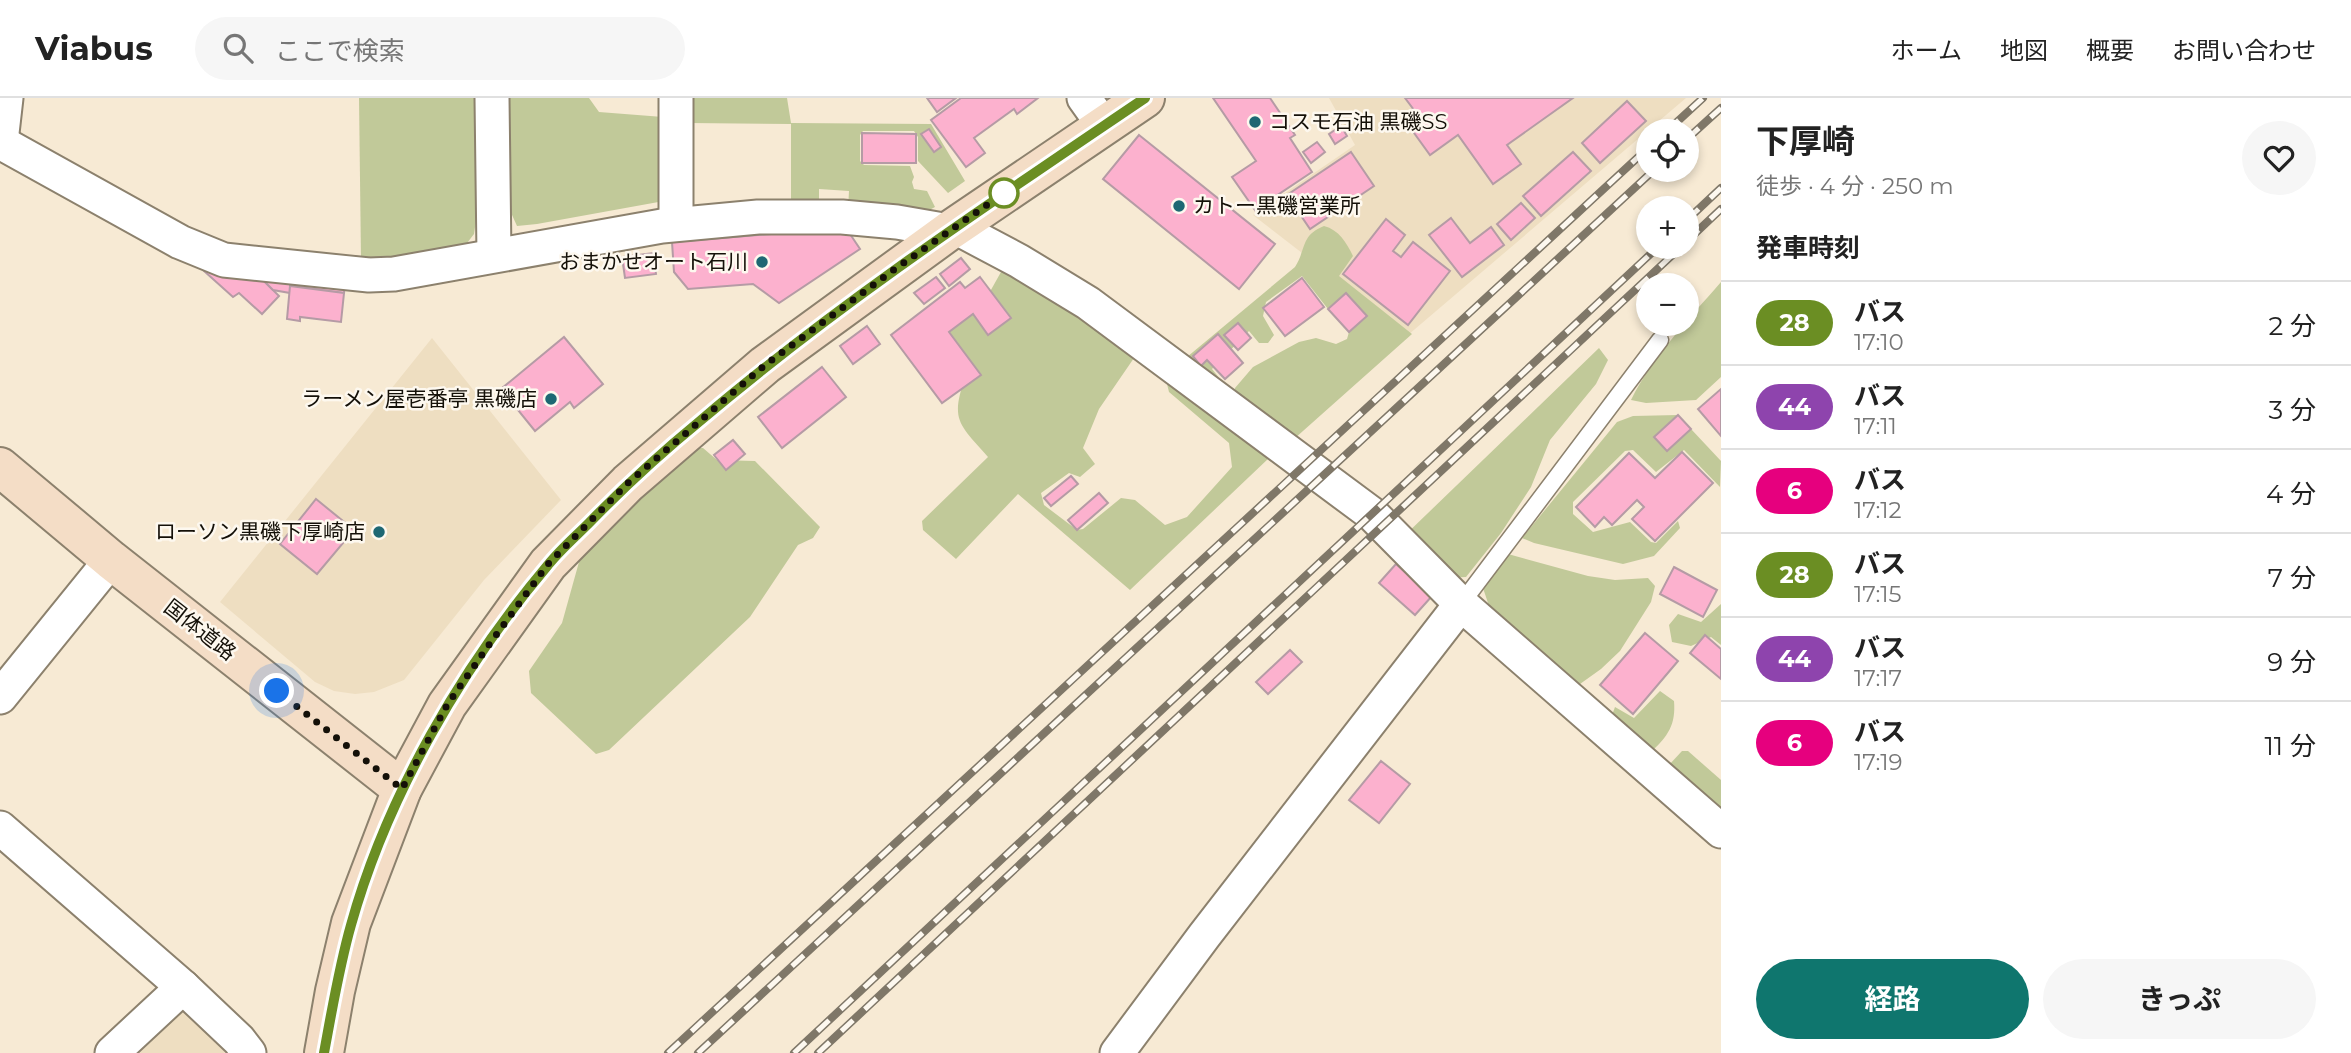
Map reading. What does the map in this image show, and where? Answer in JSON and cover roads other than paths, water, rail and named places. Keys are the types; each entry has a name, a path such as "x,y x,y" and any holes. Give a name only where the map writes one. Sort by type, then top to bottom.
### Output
{"main road":[{"path":"324,1053 351,923 402,789 447,705 557,555 628,483 765,365 952,229 1094,112 1145,98"},
{"name":"国体道路","path":"0,467 111,560 402,789"}],"street":[{"path":"6,98 0,142 180,242 224,260 369,275 394,274 676,224 758,217 842,216 952,229 1019,261 1088,303 1361,505 1384,524 1461,604 1721,831"},
{"path":"492,98 494,256"},
{"path":"676,98 676,224"},
{"path":"0,697 111,560"},
{"path":"1117,1053 1461,604"},
{"path":"0,828 183,987 239,1040 249,1053"},
{"path":"112,1053 183,987"}],"lane":[{"path":"1461,604 1660,340"}],"railway":[{"path":"1680,119 1703,98"},
{"path":"1699,128 1721,108"},
{"path":"668,1053 1636,159"},
{"path":"698,1053 1641,182"},
{"path":"1699,209 1721,188"},
{"path":"1699,230 1721,209"},
{"path":"794,1053 1645,259"},
{"path":"818,1053 1668,259"}],"place":[{"name":"コスモ石油 黒磯SS","path":"1255,122"},
{"name":"カトー黒磯営業所","path":"1179,206"},
{"name":"おまかせオート石川","path":"762,262"},
{"name":"ラーメン屋壱番亭 黒磯店","path":"551,399"},
{"name":"ローソン黒磯下厚崎店","path":"379,532"}]}
